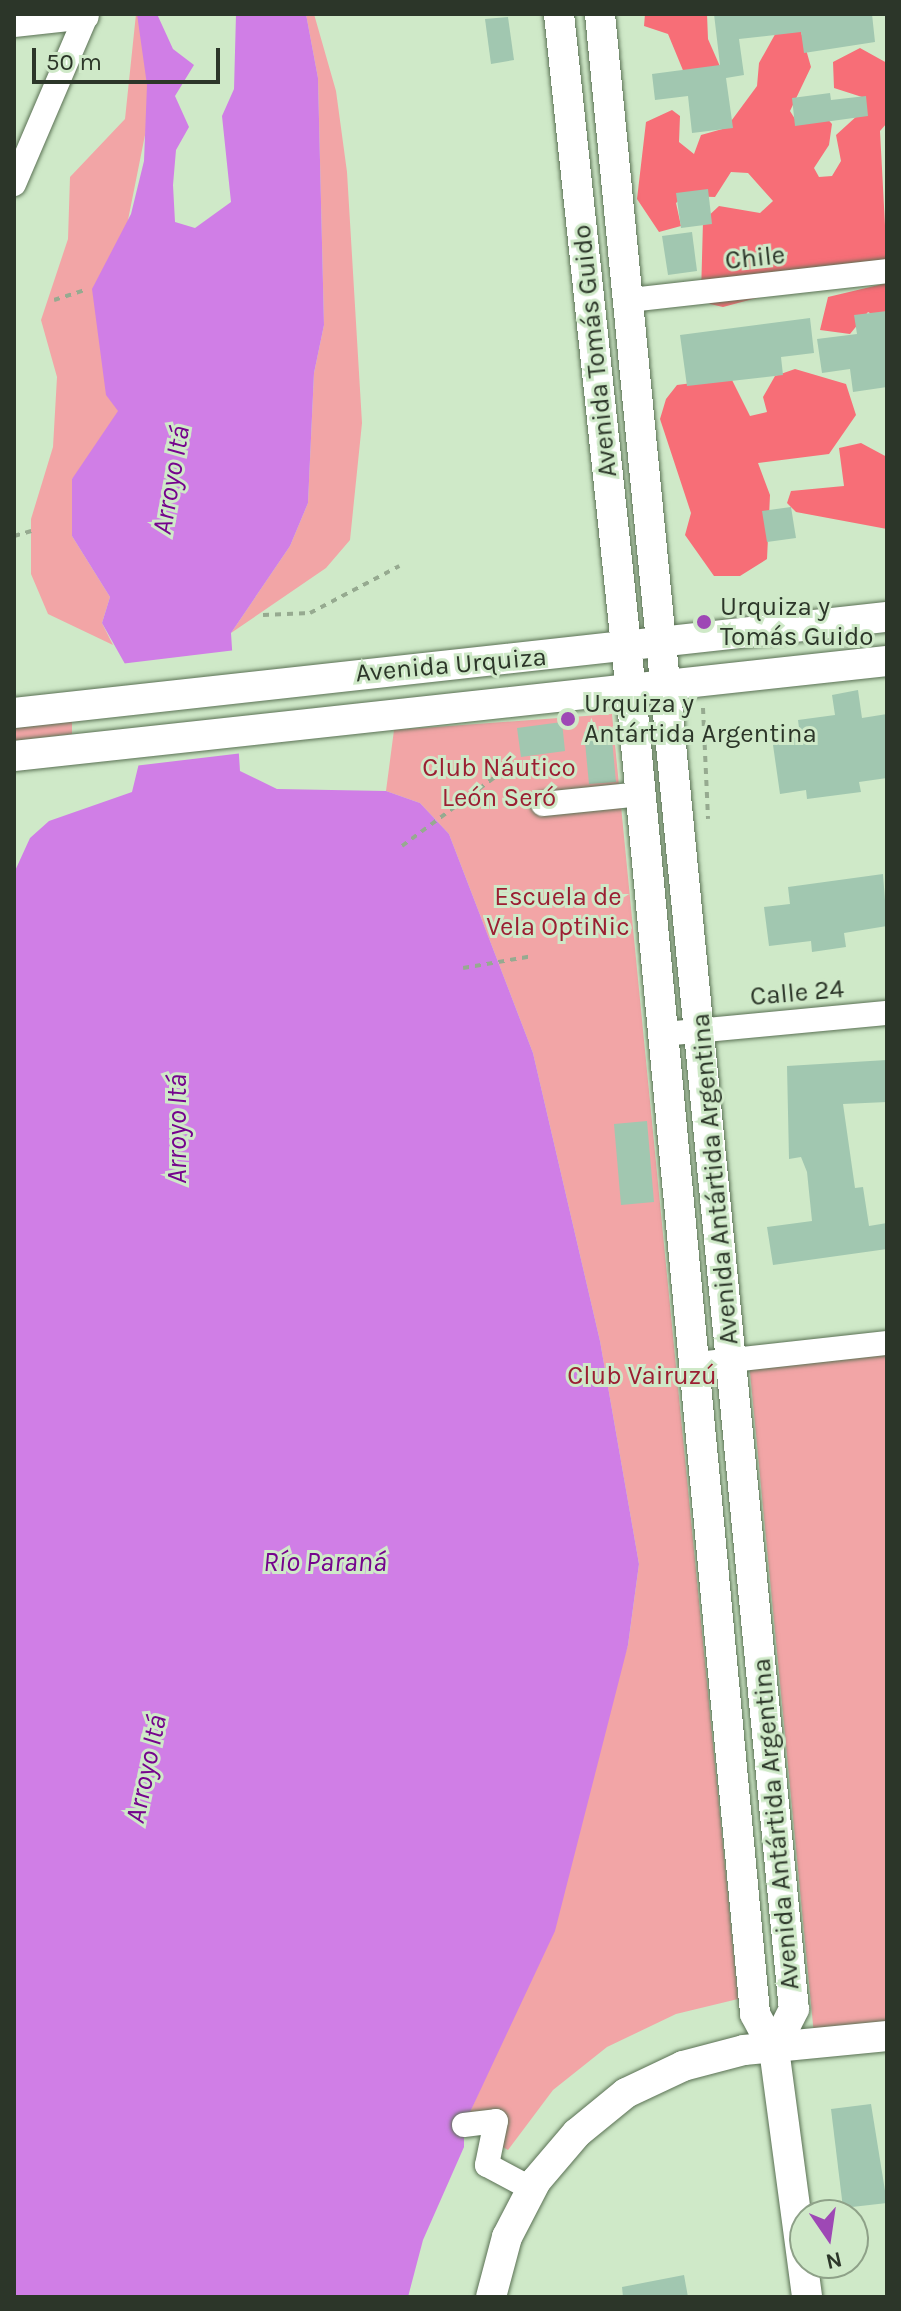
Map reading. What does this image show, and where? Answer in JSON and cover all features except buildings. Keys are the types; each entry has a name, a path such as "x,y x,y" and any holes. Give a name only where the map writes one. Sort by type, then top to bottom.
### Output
{"main road":[{"name":"Avenida Tomás Guido","path":"559,14 629,688"},
{"name":"Avenida Tomás Guido","path":"600,14 663,640"},
{"name":"Avenida Urquiza","path":"14,713 262,683 627,648 663,640 887,617"},
{"name":"Avenida Antártida Argentina","path":"663,640 794,2009 774,2049"},
{"name":"Avenida Urquiza","path":"14,756 267,726 887,661"},
{"name":"Avenida Antártida Argentina","path":"629,688 696,1364 755,2014 774,2049 807,2297"},
{"path":"491,2297 507,2237 532,2189 577,2133 626,2093 683,2066 774,2049 887,2036"}],"street":[{"path":"14,25 87,16"},
{"path":"14,184 87,16"},
{"name":"Chile","path":"630,300 887,271"},
{"path":"543,804 641,794"},
{"name":"Calle 24","path":"664,1034 887,1013"},
{"path":"696,1364 887,1343"},
{"path":"464,2125 496,2121 487,2165 532,2189"}],"path":[{"path":"54,300 84,290"},
{"path":"14,536 31,531"},
{"path":"263,615 310,613 399,566"},
{"path":"402,846 495,777"},
{"path":"463,968 533,956"}],"green space":[{"path":"136,14 150,14 147,125 127,225 119,411 104,450 72,479 72,536 110,597 102,623 113,645 48,614 31,574 31,519 53,447 57,377 41,320 68,239 70,177 125,119"},
{"path":"306,14 314,14 336,91 347,172 362,423 350,540 326,568 231,633 290,546 308,503 314,373 324,325 318,78"},
{"path":"612,714 738,1999 676,2014 607,2047 553,2090 508,2150 464,2125 496,2054 628,1645 639,1564 600,1341 533,1053 449,834 420,803 386,791 394,730"},
{"path":"72,721 72,734 14,741 14,728"},
{"path":"887,1348 887,2028 814,2035 749,1362"}],"shaded area":[{"path":"645,14 707,14 708,39 722,71 687,80 668,34 644,26"},
{"path":"778,29 801,32 811,67 790,111 795,119 823,114 832,124 829,145 814,168 819,177 832,176 841,161 836,135 858,115 862,97 834,88 833,62 860,48 887,63 887,123 880,131 887,263 723,307 710,304 701,295 703,221 719,206 760,213 773,201 748,173 731,172 715,197 684,196 676,203 681,226 659,232 637,199 646,122 672,110 680,116 679,142 694,154 701,135 726,128 757,86 759,63"},
{"path":"887,283 887,322 868,312 850,334 820,330 828,297"},
{"path":"795,369 846,384 856,415 829,454 758,463 770,495 767,559 740,576 714,576 685,535 691,513 660,419 666,399 677,385 731,378 750,416 767,412 763,397 775,376"},
{"path":"861,443 887,457 887,529 796,512 787,503 791,491 844,486 839,448"}],"water":[{"name":"Río Paraná","path":"137,14 157,14 173,49 194,65 175,96 189,127 176,150 173,185 175,222 195,228 231,202 222,116 234,89 236,14 306,14 318,78 324,325 314,373 308,503 290,546 231,633 240,771 277,789 386,791 420,803 449,834 533,1053 600,1341 639,1564 628,1645 555,1931 464,2125 464,2147 423,2240 408,2297 14,2297 14,873 30,838 49,821 132,792 140,759 125,664 102,623 110,597 72,536 72,479 118,411 106,395 92,289 131,214 144,161 147,85"}],"pier":[{"path":"236,650 243,753 134,766 120,664"}],"place":[{"name":"Urquiza y Tomás Guido","path":"704,622"},
{"name":"Urquiza y Antártida Argentina","path":"568,719"}],"water label":[{"name":"Arroyo Itá","path":"171,480"},
{"name":"Arroyo Itá","path":"177,1129"},
{"name":"Arroyo Itá","path":"146,1769"}],"park label":[{"name":"Club Náutico León Seró","path":"499,783"},
{"name":"Escuela de Vela OptiNic","path":"558,912"},
{"name":"Club Vairuzú","path":"642,1376"}]}
